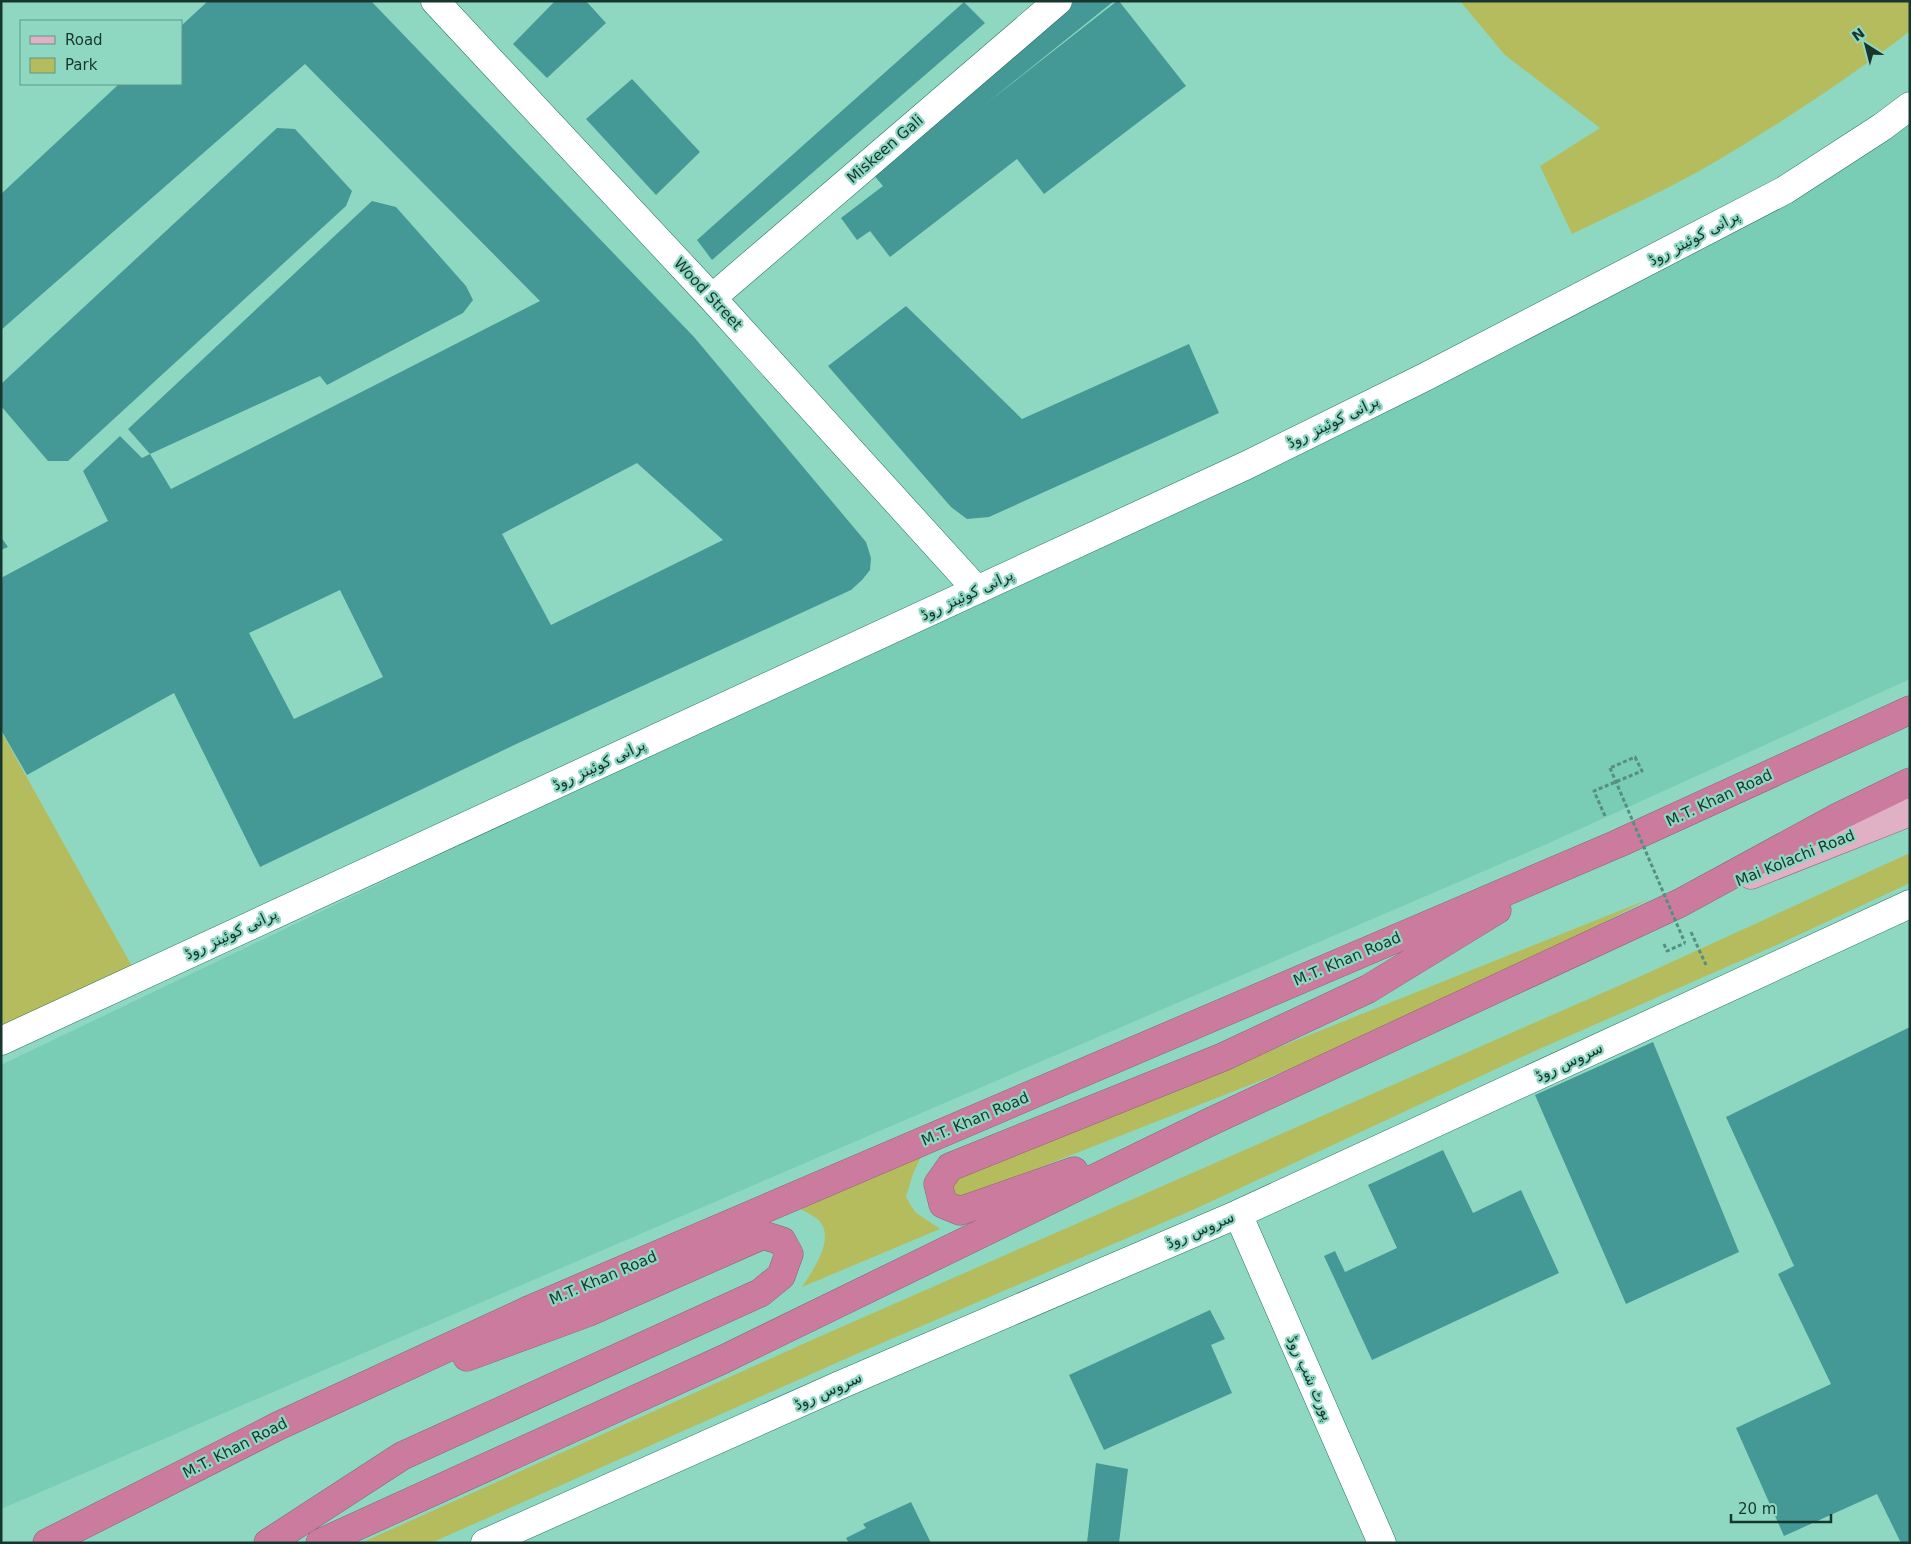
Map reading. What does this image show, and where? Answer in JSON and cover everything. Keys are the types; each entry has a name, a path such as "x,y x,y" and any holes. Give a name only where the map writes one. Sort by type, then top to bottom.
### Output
{"highway":[{"name":"M.T. Khan Road","path":"47,1543 278,1426 540,1305 1578,861 1910,710"},
{"path":"320,1543 724,1359 1212,1121 1680,903 1838,817 1910,782"},
{"path":"1212,1121 960,1211 943,1204 938,1184 950,1167 1223,1057 1368,990 1578,861"},
{"path":"268,1543 402,1456 760,1293 781,1276 789,1254 782,1241 763,1235 589,1312 278,1426"}],"main road":[{"name":"Mai Kolachi Road","path":"1680,903 1910,812"}],"street":[{"name":"Wood Street","path":"435,1 712,298 977,590"},
{"name":"Miskeen Gali","path":"712,298 1058,1"},
{"name":"پرانی کوئینز روڈ","path":"1,1041 1255,461 1417,381 1786,190 1882,127 1910,106"},
{"name":"سروس روڈ","path":"485,1543 840,1385 1238,1214 1910,904"},
{"name":"پورٹ شپ روڈ","path":"1238,1214 1382,1543"}],"path":[{"path":"1594,791 1642,771 1636,757 1610,768 1686,943"},
{"path":"1690,929 1718,993"}],"shaded area":[{"path":"1910,106 1910,679 1549,843 1,1509 1,1065 987,592 1385,397"}],"green space":[{"path":"1460,1 1910,1 1910,31 1834,86 1728,154 1670,187 1572,234 1540,166 1600,128 1505,55"},
{"path":"1,731 138,977 1,1041"},
{"path":"1910,853 1910,883 1779,944 1537,1050 1195,1209 861,1352 431,1543 361,1543 814,1339 1641,976"},
{"path":"1649,899 1415,1020 959,1199 951,1196 948,1184 957,1176"},
{"path":"923,1152 913,1174 906,1197 915,1212 940,1229 802,1287 816,1265 825,1239 821,1223 801,1209"}],"building":[{"path":"208,1 371,1 694,337 866,542 871,558 870,570 851,590 512,746 260,867 174,693 27,775 1,730 1,578 108,521 83,471 120,436 142,458 150,454 171,489 540,301 305,64 1,330 1,194 118,85 182,85 182,25","holes":["637,463 723,540 551,625 502,534","340,590 383,677 294,719 249,633"]},
{"path":"555,1 586,1 606,23 547,78 513,44"},
{"path":"1074,1 1114,1 987,103 1117,1 1119,1 1186,86 1044,194 1017,159 890,257 870,231 857,240 841,218 883,186 872,173"},
{"path":"964,2 985,23 712,260 697,240"},
{"path":"632,79 700,152 656,195 586,119"},
{"path":"277,128 295,129 352,191 346,206 68,461 48,461 1,406 1,384"},
{"path":"372,201 396,207 466,286 473,300 463,313 327,385 320,376 150,454 128,429"},
{"path":"906,306 1022,419 1189,344 1219,413 989,517 967,519 951,507 828,366"},
{"path":"1,537 8,547 1,550"},
{"path":"1910,1027 1910,1543 1901,1543 1877,1494 1784,1536 1736,1428 1831,1384 1778,1274 1794,1266 1726,1117"},
{"path":"1653,1042 1739,1252 1626,1304 1535,1095"},
{"path":"1443,1150 1473,1213 1521,1190 1559,1273 1372,1360 1324,1256 1335,1251 1345,1272 1397,1248 1368,1185"},
{"path":"1210,1310 1225,1339 1211,1345 1232,1393 1104,1450 1069,1375"},
{"path":"1096,1463 1128,1469 1119,1543 1087,1543"},
{"path":"911,1502 931,1543 849,1543 846,1538 866,1528 863,1524"}]}
